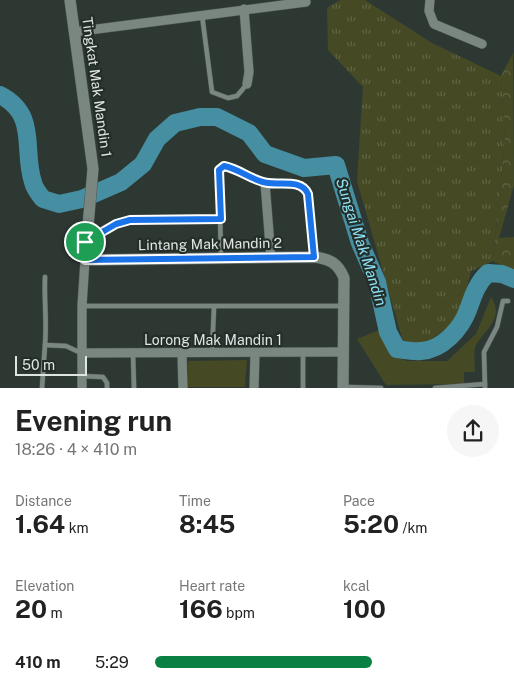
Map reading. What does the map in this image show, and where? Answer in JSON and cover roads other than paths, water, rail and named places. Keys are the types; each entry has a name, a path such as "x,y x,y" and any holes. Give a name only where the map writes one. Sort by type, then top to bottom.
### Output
{"street":[{"name":"Tingkat Mak Mandin 1","path":"70,0 93,169 85,242 82,306 82,388"},
{"path":"430,0 429,11 434,24 482,44"},
{"path":"74,32 202,14 240,6 306,2"},
{"path":"240,6 249,72 247,84"},
{"path":"265,183 271,258"},
{"name":"Lintang Mak Mandin 2","path":"85,260 325,258 335,263 344,278 344,306"},
{"path":"343,387 344,306"},
{"name":"Lorong Mak Mandin 1","path":"82,354 344,352"},
{"path":"182,354 183,388"},
{"path":"254,388 255,354"}],"lane":[{"path":"202,14 212,92 228,98 237,96 247,84"},
{"path":"221,259 220,168 228,166 265,183 297,184 307,190 314,257"},
{"path":"85,242 116,224 130,220 221,219"},
{"path":"42,388 47,327 44,303 45,277"},
{"path":"436,388 485,386 484,352 497,327 503,301 508,301"},
{"path":"82,306 344,306"},
{"path":"212,354 214,307"},
{"path":"45,345 66,346 82,354"},
{"path":"303,353 303,388"},
{"path":"133,354 134,388"},
{"path":"82,376 103,377 107,388"},
{"path":"343,387 381,388"}],"waterway":[{"name":"Sungai Mak Mandin","path":"0,95 12,103 25,123 30,170 36,189 43,199 59,204 82,199 121,182 143,164 157,139 175,123 200,117 217,117 249,133 265,154 304,168 336,165 360,243 377,282 388,332 397,349 429,350 443,343 461,324 478,285 488,273 502,274 514,279"}]}
